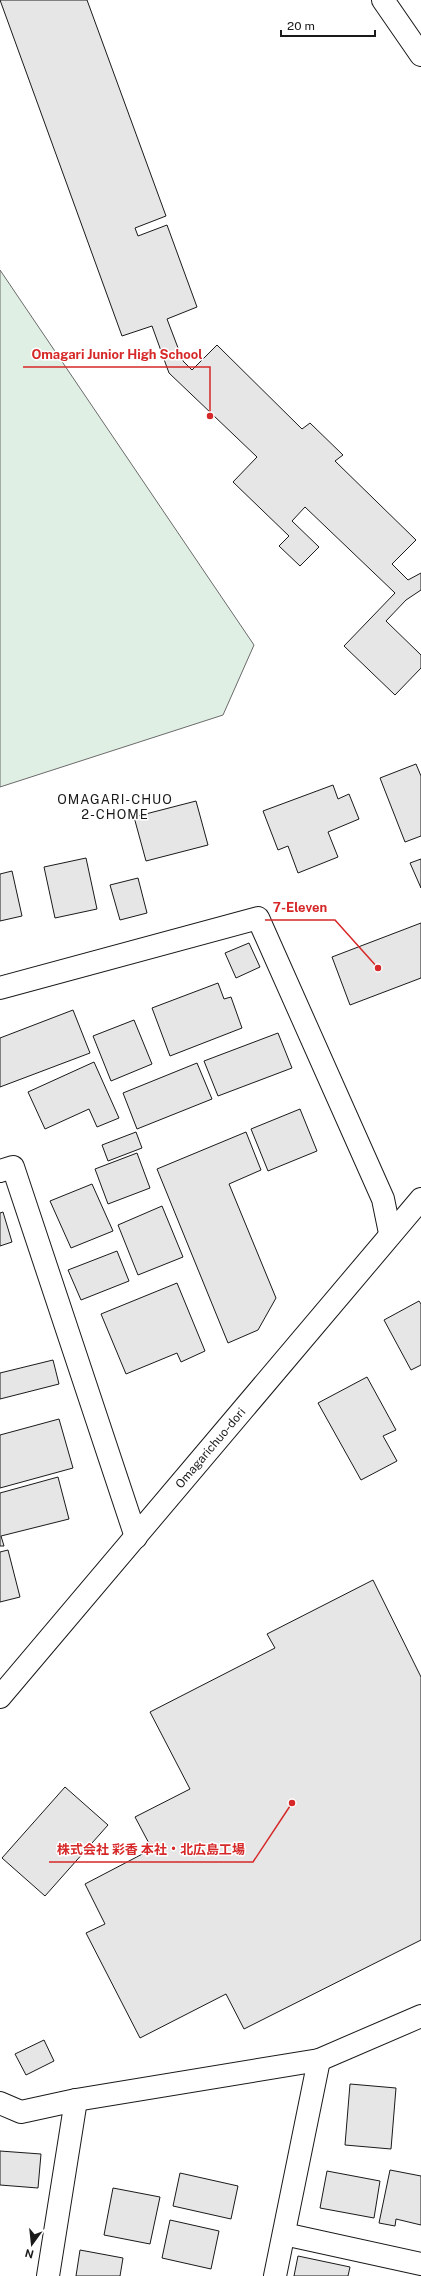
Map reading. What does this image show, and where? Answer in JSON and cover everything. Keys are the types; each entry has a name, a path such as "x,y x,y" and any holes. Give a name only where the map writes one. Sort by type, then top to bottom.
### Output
{"main road":[{"path":"383,0 421,54"},
{"path":"0,988 258,918 383,1199 390,1234"},
{"path":"0,1171 13,1167 136,1537"},
{"name":"Omagarichuo-dori","path":"0,1697 421,1199"},
{"path":"0,2103 21,2112 76,2100 319,2060 421,2016"},
{"path":"275,2276 319,2060"},
{"path":"48,2276 76,2100"},
{"path":"284,2234 421,2264"}],"green space":[{"path":"0,270 254,645 223,715 0,787"}],"building":[{"path":"0,0 87,0 166,216 135,228 138,236 167,225 197,307 167,319 183,361 192,370 217,345 302,429 310,423 343,455 335,461 416,540 392,564 408,580 421,573 421,590 406,600 386,621 421,655 421,668 395,695 344,646 395,593 305,507 292,521 319,547 300,566 279,546 289,536 233,482 257,457 169,373 152,326 122,336"},
{"path":"416,764 421,776 421,836 405,842 380,778"},
{"path":"333,785 338,799 349,794 359,819 328,832 338,857 298,873 288,846 278,850 263,811"},
{"path":"196,801 208,845 146,861 134,817"},
{"path":"86,858 97,909 55,918 44,867"},
{"path":"421,859 421,888 410,863"},
{"path":"12,871 22,916 0,921 0,874"},
{"path":"138,878 147,913 120,920 110,885"},
{"path":"421,923 421,978 350,1005 332,957"},
{"path":"249,943 260,967 236,978 225,953"},
{"path":"218,983 224,999 231,997 242,1028 170,1056 152,1008"},
{"path":"73,1010 90,1053 0,1087 0,1038"},
{"path":"134,1020 152,1064 111,1081 93,1036"},
{"path":"278,1033 292,1068 218,1096 204,1061"},
{"path":"94,1062 119,1118 97,1127 89,1109 45,1129 28,1092"},
{"path":"197,1063 212,1099 137,1129 123,1093"},
{"path":"300,1109 317,1151 268,1171 251,1129"},
{"path":"136,1132 142,1148 108,1161 102,1145"},
{"path":"246,1132 261,1170 229,1184 276,1298 258,1330 228,1343 157,1169"},
{"path":"137,1153 150,1188 108,1204 95,1169"},
{"path":"92,1184 113,1231 71,1248 50,1201"},
{"path":"162,1206 183,1257 138,1275 118,1225"},
{"path":"3,1212 12,1242 0,1246 0,1213"},
{"path":"117,1251 129,1281 81,1300 68,1270"},
{"path":"177,1283 205,1351 181,1362 177,1353 126,1374 101,1314"},
{"path":"419,1301 421,1304 421,1365 411,1370 384,1320"},
{"path":"53,1360 59,1384 0,1399 0,1373"},
{"path":"367,1377 396,1430 383,1436 397,1461 361,1480 318,1403"},
{"path":"59,1419 73,1468 0,1488 0,1435"},
{"path":"58,1477 69,1519 1,1536 4,1546 0,1546 0,1493"},
{"path":"8,1550 20,1597 0,1602 0,1552"},
{"path":"373,1580 421,1677 421,1940 244,2029 226,1994 140,2038 86,1933 105,1924 85,1884 152,1849 135,1817 190,1789 150,1712 275,1648 267,1634"},
{"path":"65,1787 108,1825 45,1896 2,1858"},
{"path":"44,2040 54,2061 26,2075 15,2054"},
{"path":"350,2084 396,2088 391,2149 345,2145"},
{"path":"0,2151 41,2154 38,2188 0,2185"},
{"path":"390,2170 421,2176 421,2225 396,2219 395,2226 379,2223"},
{"path":"327,2171 380,2181 374,2218 320,2208"},
{"path":"180,2173 238,2186 231,2219 173,2206"},
{"path":"113,2188 160,2197 150,2244 104,2235"},
{"path":"170,2220 219,2231 211,2269 162,2258"},
{"path":"80,2250 123,2258 120,2276 76,2276"},
{"path":"298,2256 350,2267 348,2276 294,2276"}],"place":[{"name":"Omagari Junior High School","path":"210,416"},
{"name":"7-Eleven","path":"378,968"},
{"name":"株式会社 彩香 本社・北広島工場","path":"292,1803"}],"district":[{"name":"OMAGARI-CHUO 2-CHOME","path":"115,806"}]}
